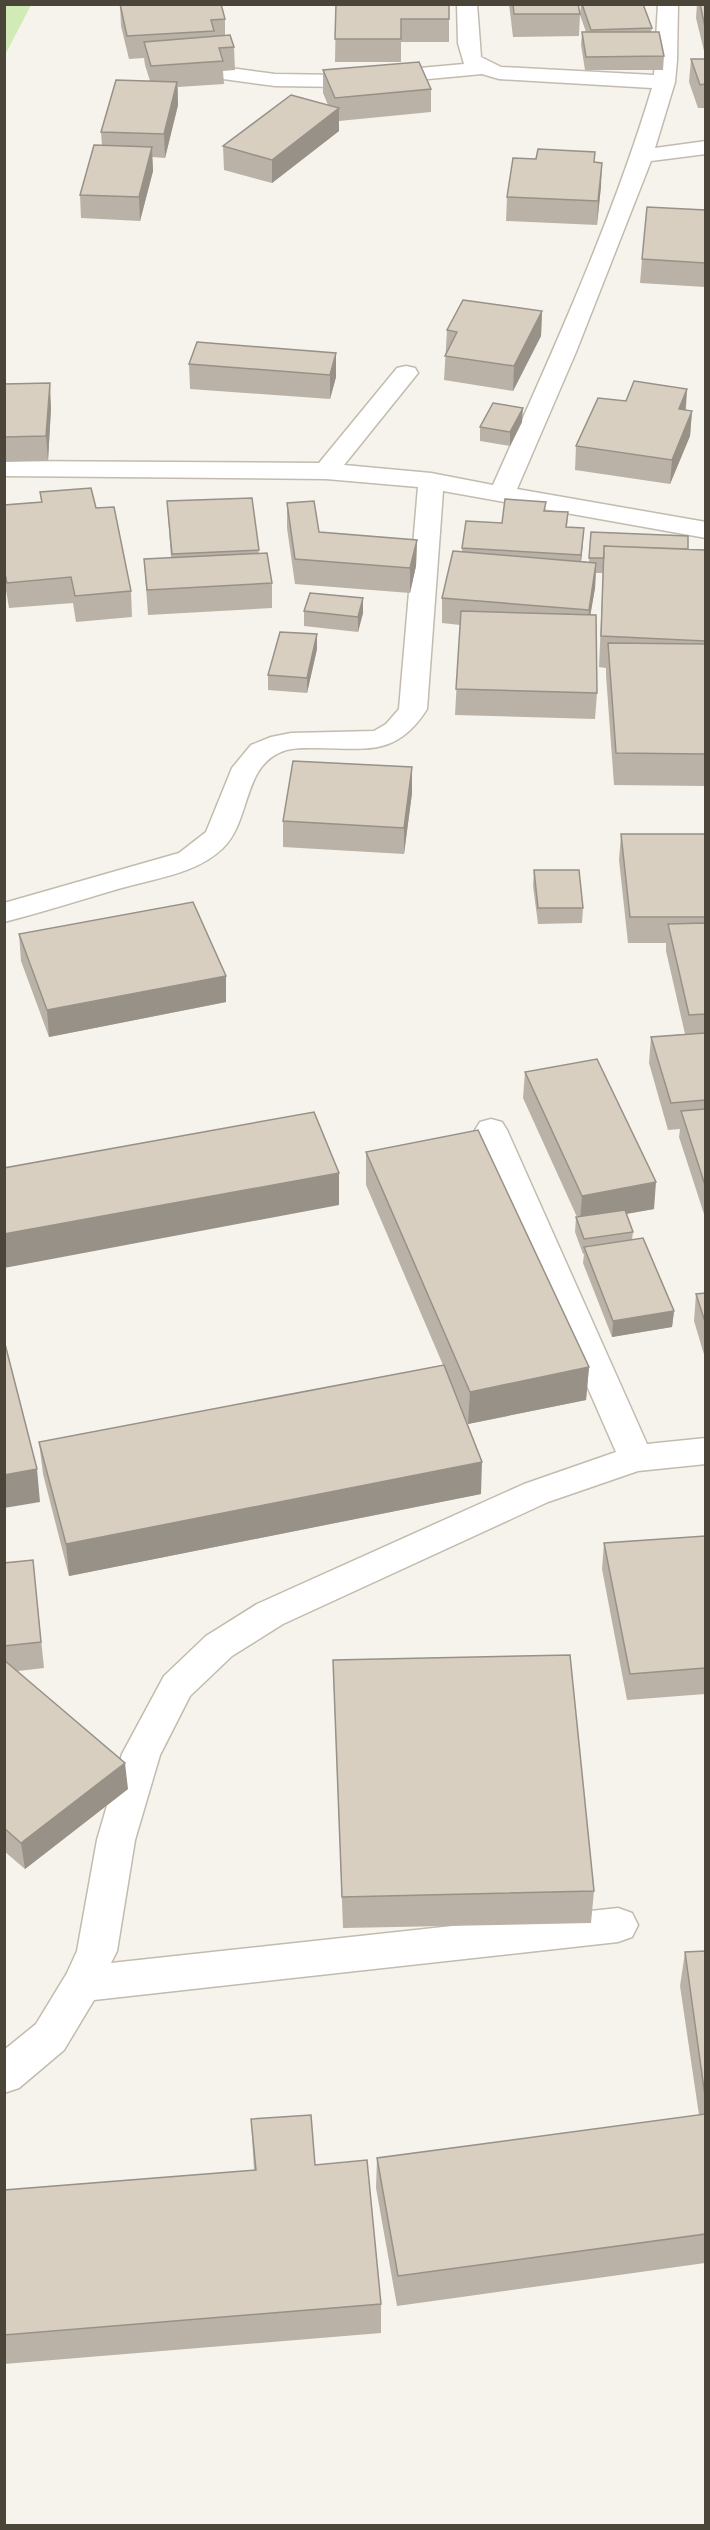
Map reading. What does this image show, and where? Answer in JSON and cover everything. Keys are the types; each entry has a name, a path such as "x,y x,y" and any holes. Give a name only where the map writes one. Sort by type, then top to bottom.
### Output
{"street":[{"path":"467,4 470,56 474,63 484,68 500,73 664,82"},
{"path":"502,493 564,352 629,219 642,156 664,82 667,60 668,4"},
{"path":"223,73 275,80 343,81 484,68"},
{"path":"642,156 705,147"},
{"path":"326,471 406,373"},
{"path":"4,468 326,471 431,482 502,493 705,530"},
{"path":"4,913 189,859 209,847 220,834 249,763 260,751 279,744 299,741 370,740 388,735 404,722 414,709 431,482"},
{"path":"491,1130 636,1458"},
{"path":"4,2074 50,2037 82,1984 97,1951 116,1840 141,1754 177,1686 219,1646 270,1614 536,1493 636,1458 705,1451"},
{"path":"82,1984 618,1925"}],"green space":[{"path":"4,5 31,5 5,55"}],"building":[{"path":"120,4 221,4 225,19 211,20 214,31 127,36"},
{"path":"336,4 449,4 449,19 401,19 401,39 335,39"},
{"path":"513,4 578,4 580,14 514,14"},
{"path":"582,4 643,4 652,28 591,30"},
{"path":"700,4 705,4 705,27"},
{"path":"582,32 659,32 664,56 586,57"},
{"path":"230,35 234,47 219,48 223,61 151,66 144,42"},
{"path":"691,59 705,59 705,84 700,85"},
{"path":"419,62 431,89 335,98 323,70"},
{"path":"116,80 177,82 164,134 101,132"},
{"path":"291,95 339,108 272,160 223,146"},
{"path":"94,145 152,147 139,197 80,195"},
{"path":"538,149 595,152 594,162 602,163 598,201 507,197 513,158 536,159"},
{"path":"647,207 705,210 705,263 642,259"},
{"path":"463,300 542,311 514,366 445,356 457,332 447,330"},
{"path":"197,342 336,353 330,375 189,364"},
{"path":"634,381 687,389 679,409 692,411 672,460 576,446 598,398 626,401"},
{"path":"50,383 46,436 4,437 4,384"},
{"path":"493,403 523,408 510,432 480,427"},
{"path":"91,488 96,508 114,507 131,591 75,596 71,577 7,583 4,569 4,505 42,502 40,492"},
{"path":"252,498 259,550 172,554 167,501"},
{"path":"505,499 546,502 544,511 568,512 566,527 584,528 581,555 462,548 466,521 502,523"},
{"path":"314,501 319,532 417,540 410,568 295,559 287,503"},
{"path":"591,532 688,536 688,549 604,546 604,558 589,558"},
{"path":"604,546 705,550 705,641 601,636"},
{"path":"453,551 596,563 589,610 442,598"},
{"path":"267,553 272,583 147,590 144,559"},
{"path":"310,593 363,598 358,617 304,611"},
{"path":"461,611 596,615 597,693 456,689"},
{"path":"280,632 317,634 307,678 268,675"},
{"path":"608,643 705,644 705,754 616,753"},
{"path":"293,761 412,767 404,828 283,821"},
{"path":"621,834 705,834 705,917 630,917"},
{"path":"534,870 579,870 583,908 538,908"},
{"path":"193,902 226,976 47,1010 19,934"},
{"path":"705,923 705,1014 689,1015 668,924"},
{"path":"705,1033 705,1100 671,1103 651,1037"},
{"path":"597,1059 656,1182 582,1196 525,1072"},
{"path":"705,1109 705,1185 681,1111"},
{"path":"314,1112 339,1173 4,1234 4,1168"},
{"path":"478,1130 589,1367 470,1392 366,1152"},
{"path":"625,1210 633,1232 584,1239 576,1217"},
{"path":"643,1238 674,1311 613,1321 584,1247"},
{"path":"705,1293 705,1322 696,1294"},
{"path":"4,1340 37,1469 4,1475"},
{"path":"444,1365 482,1462 66,1544 39,1442"},
{"path":"705,1536 705,1668 630,1674 604,1543"},
{"path":"33,1560 41,1642 4,1646 4,1563"},
{"path":"570,1655 594,1891 342,1897 333,1660"},
{"path":"4,1660 125,1763 21,1843 4,1828"},
{"path":"705,1951 705,2096 685,1952"},
{"path":"705,2114 705,2234 398,2276 377,2158"},
{"path":"311,2115 315,2165 367,2160 381,2304 4,2335 4,2190 256,2170 251,2119"}]}
